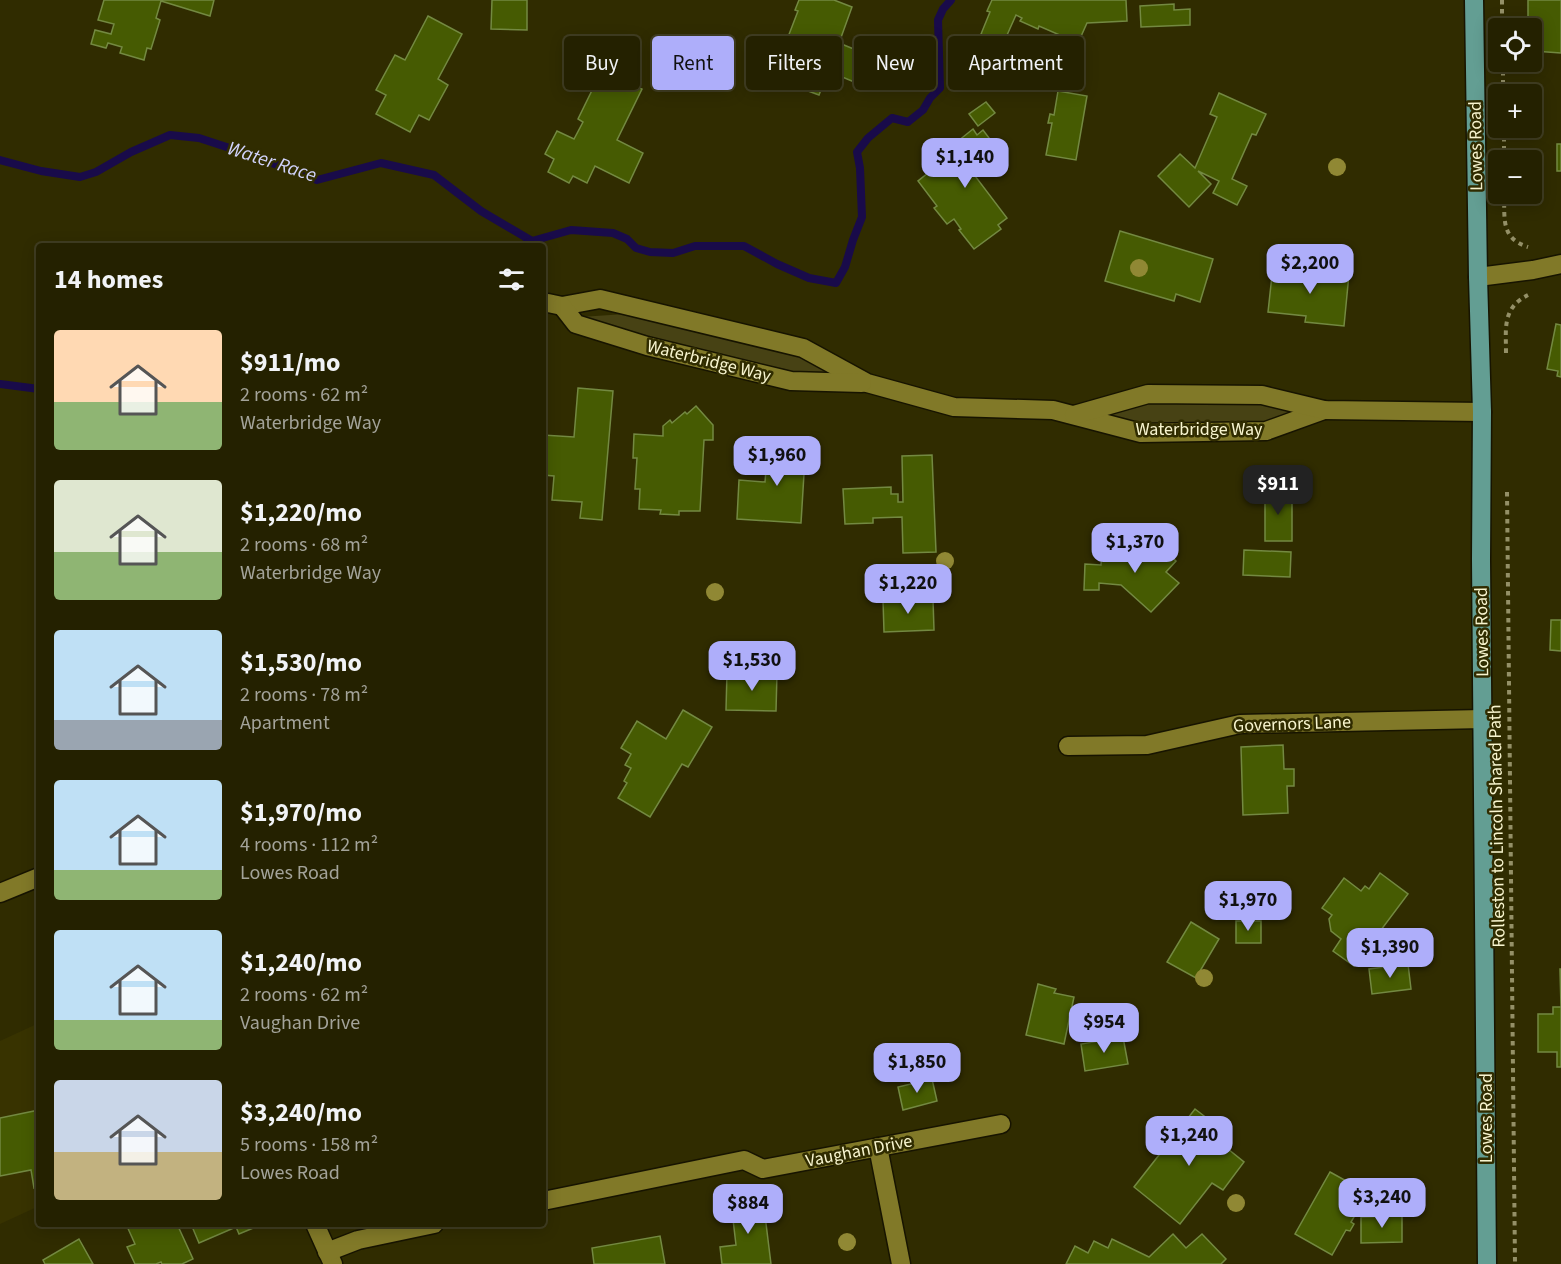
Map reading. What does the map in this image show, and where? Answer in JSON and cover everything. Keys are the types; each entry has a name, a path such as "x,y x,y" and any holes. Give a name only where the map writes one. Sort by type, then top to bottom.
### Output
{"main road":[{"name":"Lowes Road","path":"1474,0 1482,412 1480,560 1487,1264"}],"street":[{"path":"1478,277 1561,264"},
{"name":"Waterbridge Way","path":"546,303 562,306 600,299 803,348 867,383 954,407 1053,410 1141,434 1266,431 1324,410"},
{"name":"Waterbridge Way","path":"562,306 576,324 647,346 791,381 867,383"},
{"name":"Waterbridge Way","path":"1073,415 1148,394 1262,395 1324,410 1482,412"},
{"name":"Governors Lane","path":"1068,746 1147,745 1240,724 1483,719"},
{"path":"0,893 36,878"},
{"name":"Vaughan Drive","path":"546,1199 744,1160 763,1169 1001,1124"},
{"path":"878,1147 901,1264"},
{"path":"316,1227 330,1258 358,1240 420,1227"}],"path":[{"path":"1502,0 1502,18"},
{"path":"1504,204 1508,234 1519,243 1532,248"},
{"path":"1506,356 1508,314 1518,302 1534,292"},
{"name":"Rolleston to Lincoln Shared Path","path":"1507,488 1515,1264"}],"shaded area":[{"path":"654,312 805,348 869,384 793,381 581,317"},
{"path":"1149,394 1263,395 1325,410 1267,431 1142,433 1075,415"},
{"path":"36,1024 36,1207 0,1224 0,1041"}],"building":[{"path":"104,0 214,0 210,16 161,1 156,18 160,20 151,49 147,48 144,60 120,53 122,47 108,43 106,48 91,44 95,30 111,34 114,24 98,20"},
{"path":"492,0 527,0 527,30 491,29"},
{"path":"799,0 834,0 852,7 842,36 788,36 798,11 795,10"},
{"path":"992,0 1126,0 1127,21 1087,23 1081,36 1062,36 1020,21 1022,18 1016,15 1007,36 985,36 981,34 990,12 987,11"},
{"path":"1528,0 1561,0 1561,53 1542,52 1542,18 1528,17"},
{"path":"1174,4 1174,10 1190,9 1190,25 1141,27 1140,6"},
{"path":"428,16 462,34 438,79 448,85 429,120 419,115 410,132 376,114 386,95 376,90 395,55 405,60"},
{"path":"842,44 854,49 854,82 842,77"},
{"path":"642,89 617,140 643,153 629,183 595,166 587,183 573,176 569,183 548,172 554,159 545,154 557,131 574,139 583,122 578,119 592,90"},
{"path":"805,90 821,90 819,95"},
{"path":"1058,91 1087,96 1076,160 1046,155 1052,123 1048,123 1050,114 1054,115"},
{"path":"1219,93 1266,114 1256,135 1252,134 1232,179 1247,186 1237,205 1213,193 1219,181 1198,171 1211,184 1189,207 1158,176 1180,154 1195,168 1217,117 1210,114"},
{"path":"986,102 995,113 978,126 969,114"},
{"path":"973,129 977,135 983,130 999,151 972,172 1007,218 998,225 1001,229 974,249 959,230 961,229 954,219 947,224 934,208 937,206 918,181 947,158 943,153"},
{"path":"1557,144 1561,144 1561,171 1557,171"},
{"path":"1120,231 1213,259 1200,302 1176,294 1174,301 1105,281"},
{"path":"1273,266 1349,274 1344,326 1305,322 1306,316 1268,312"},
{"path":"1556,324 1561,325 1561,377 1557,376 1558,371 1547,369"},
{"path":"578,388 613,391 602,520 580,518 582,502 552,500 554,476 546,475 546,435 574,437"},
{"path":"696,406 713,425 713,440 704,440 700,511 679,511 679,515 660,514 661,510 639,509 640,489 635,489 637,458 633,458 634,434 663,436 663,426 670,420 672,423 685,412 687,414"},
{"path":"775,439 806,441 801,523 737,519 739,480 765,482 766,470 773,471"},
{"path":"932,455 936,552 903,553 902,517 873,518 873,523 845,524 843,489 891,487 891,494 898,494 898,502 903,502 902,456"},
{"path":"1265,490 1292,490 1292,541 1265,541"},
{"path":"1155,541 1176,561 1166,572 1179,583 1151,612 1121,585 1099,583 1099,590 1084,590 1085,564 1101,565 1102,552 1131,554 1136,548 1142,554"},
{"path":"1244,550 1291,552 1290,577 1243,575"},
{"path":"933,599 934,630 884,632 883,600"},
{"path":"1551,620 1561,620 1561,651 1550,650"},
{"path":"727,672 777,673 776,711 726,710"},
{"path":"683,710 712,727 688,767 682,764 650,817 618,798 627,783 624,781 631,768 625,765 631,754 621,748 637,721 666,739"},
{"path":"1283,745 1284,769 1294,769 1294,786 1287,786 1288,813 1243,815 1241,747"},
{"path":"1380,873 1408,894 1354,966 1333,951 1341,939 1331,931 1329,919 1332,915 1322,908 1344,878 1361,891 1365,886 1369,889"},
{"path":"1236,921 1261,921 1261,943 1236,943"},
{"path":"1191,922 1219,939 1196,978 1167,962"},
{"path":"1408,964 1411,989 1372,994 1369,969"},
{"path":"1038,984 1056,989 1054,993 1074,997 1064,1044 1026,1035"},
{"path":"1553,1007 1561,1007 1561,1067 1557,1067 1557,1052 1538,1052 1538,1014 1553,1014"},
{"path":"1123,1037 1128,1064 1085,1071 1081,1044"},
{"path":"932,1079 937,1101 903,1110 898,1087"},
{"path":"1195,1109 1230,1136 1223,1145 1244,1162 1223,1190 1212,1183 1180,1224 1134,1187"},
{"path":"36,1111 36,1188 34,1188 31,1170 0,1176 0,1118"},
{"path":"1330,1172 1368,1193 1351,1222 1354,1224 1350,1231 1346,1230 1332,1255 1295,1234"},
{"path":"763,1199 771,1264 722,1264 720,1247 736,1245 731,1202"},
{"path":"1402,1216 1402,1242 1361,1243 1361,1217"},
{"path":"127,1227 178,1227 193,1259 182,1264 162,1264 161,1262 135,1264 127,1247 135,1244"},
{"path":"192,1227 236,1227 199,1243"},
{"path":"236,1227 256,1227 239,1234"},
{"path":"1173,1234 1186,1248 1202,1234 1226,1259 1221,1264 1066,1264 1075,1246 1088,1253 1094,1241 1108,1248 1112,1239 1149,1257"},
{"path":"660,1236 665,1264 594,1264 592,1248"},
{"path":"79,1239 93,1264 45,1264 43,1260"}],"waterway":[{"name":"Water Race","path":"528,243 571,230 613,233 627,239 636,248 650,252 673,253 695,246 744,246 809,278 836,283 845,267 862,217 857,152 868,138 892,118 908,122 923,110 940,88 938,20 943,9 951,0"},
{"name":"Water Race","path":"0,160 41,171 80,177 96,172 131,152 170,135 199,138 317,180 381,163 434,175 481,211 532,241"},
{"name":"Water Race","path":"0,384 36,389"}]}
